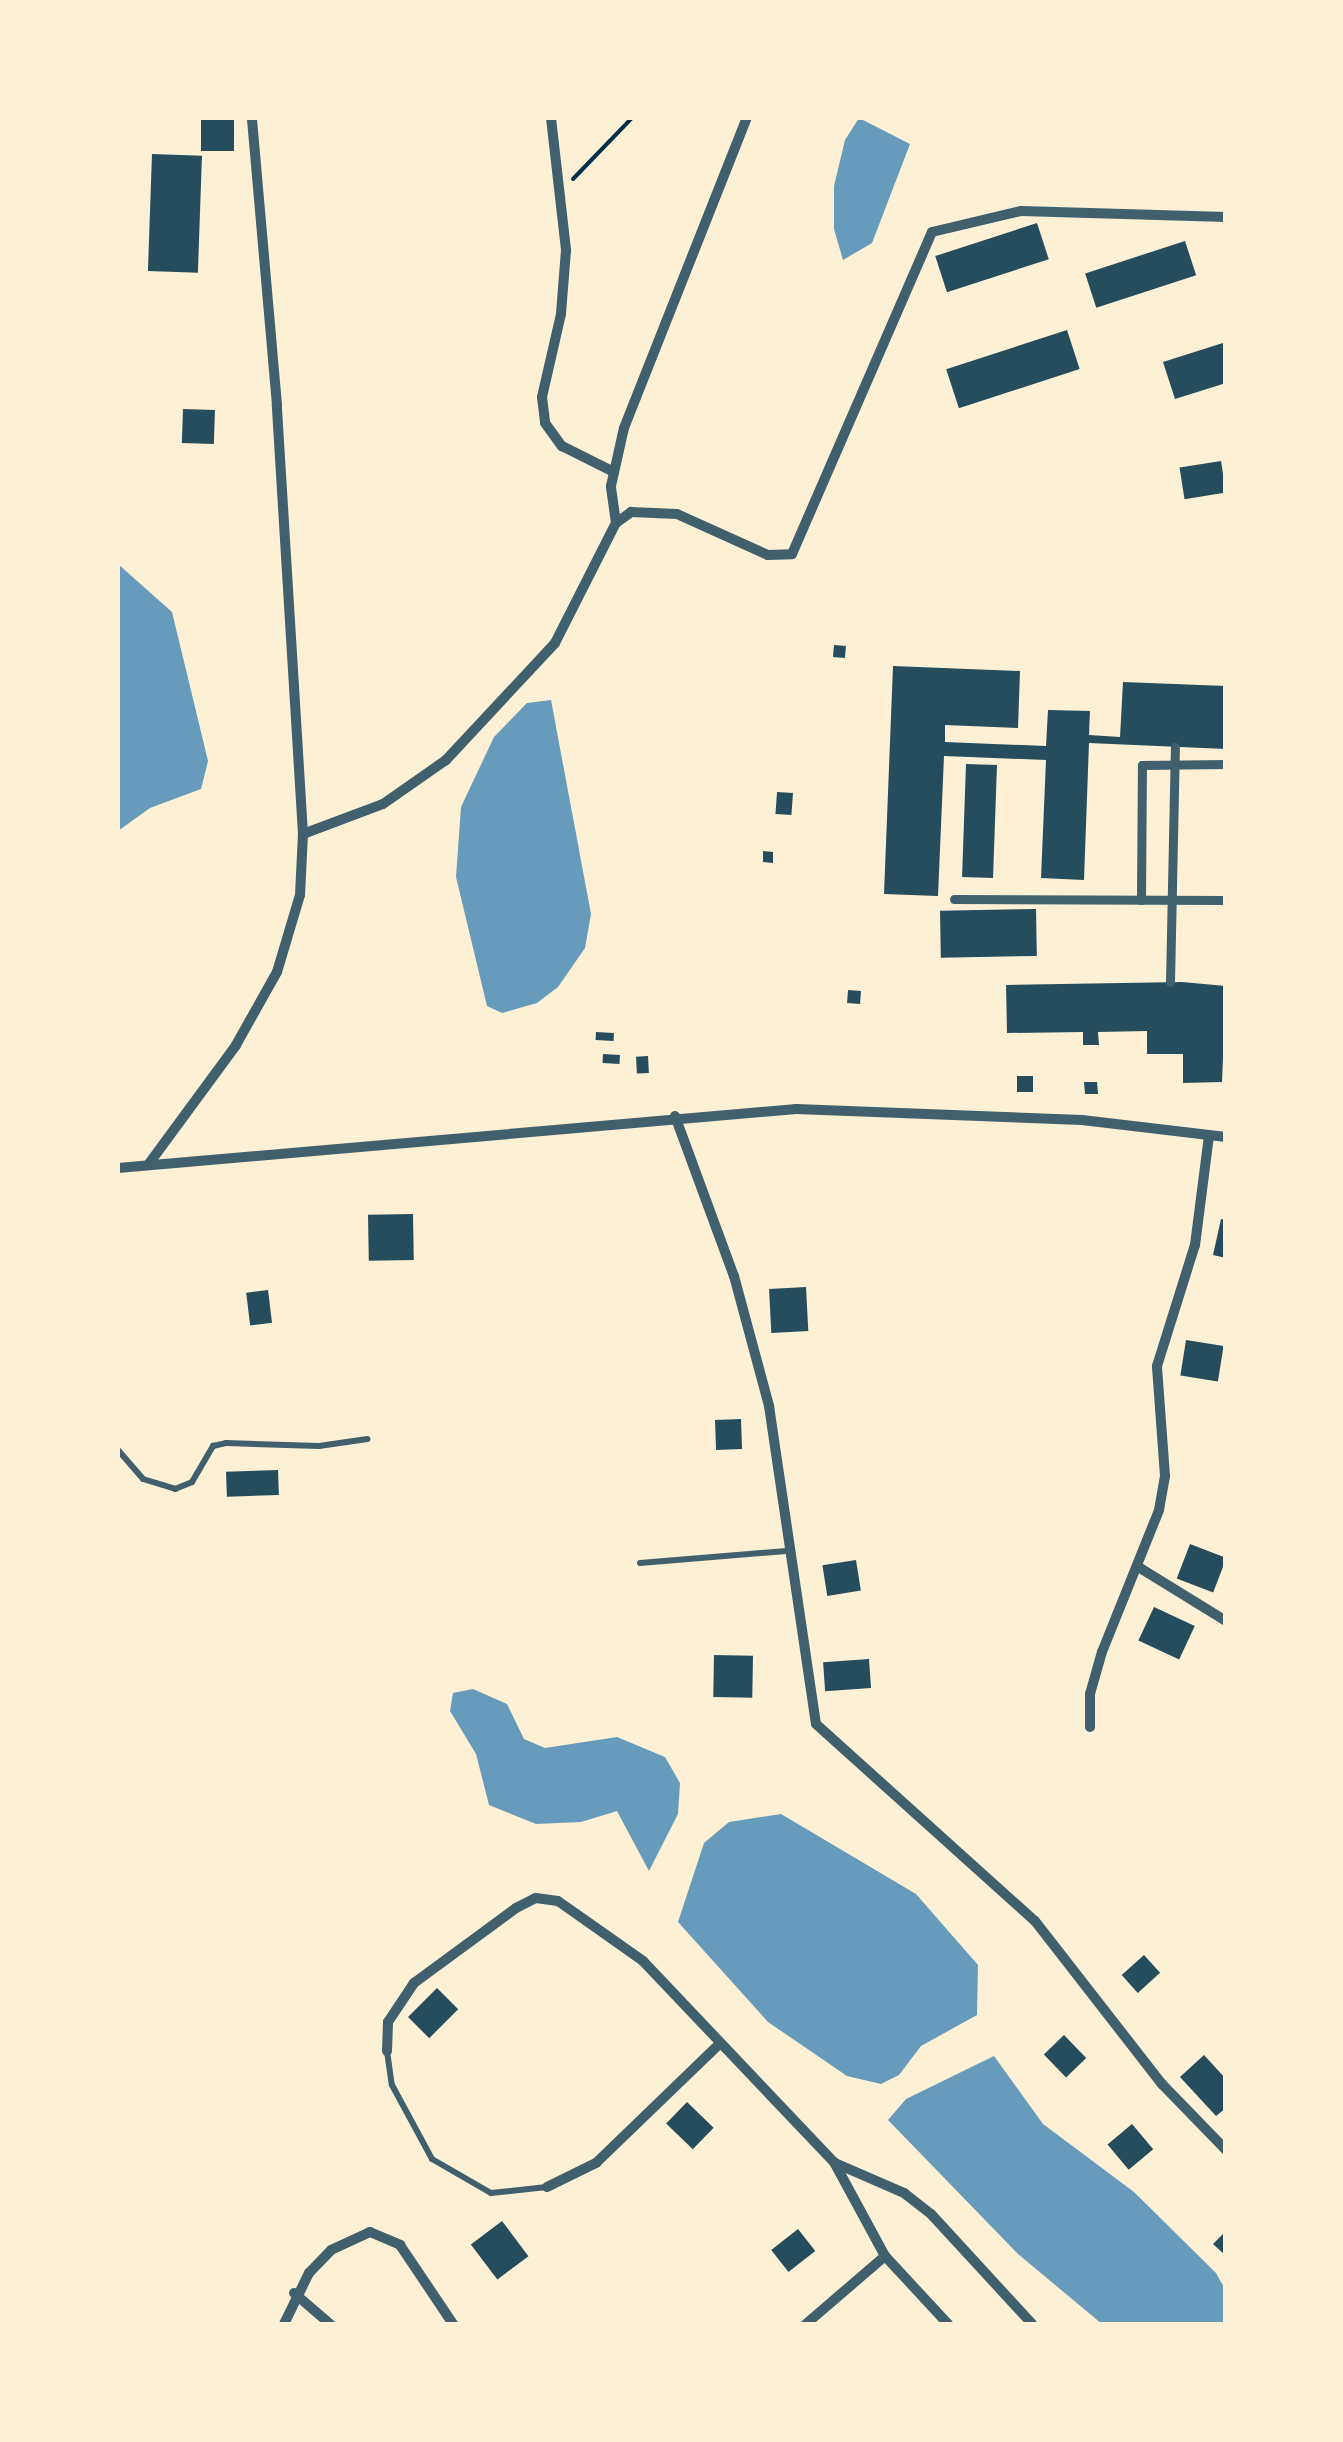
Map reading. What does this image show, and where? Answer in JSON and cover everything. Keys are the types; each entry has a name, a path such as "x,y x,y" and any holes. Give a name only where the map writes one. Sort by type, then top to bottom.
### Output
{"street":[{"path":"148,1165 236,1045 277,972 300,895 303,834 252,118"},
{"path":"550,118 562,190 562,314 542,398 545,423 562,446 614,472"},
{"path":"616,524 614,472 624,428 747,118"},
{"path":"303,834 383,804 446,760 555,643 616,524 631,512 655,508 768,555 792,554 932,232 1022,211 1226,217"},
{"path":"1170,982 1175,747"},
{"path":"1142,900 1142,765 1226,764"},
{"path":"954,898 1226,900"},
{"path":"118,1168 675,1116 874,1108 1226,1137"},
{"path":"675,1116 734,1276 764,1388 788,1551 812,1672 816,1724 1036,1921 1162,2084 1224,2146"},
{"path":"1090,1727 1090,1694 1102,1652 1140,1568 1165,1476 1158,1399 1162,1338 1195,1245 1209,1135"},
{"path":"1140,1568 1226,1621"},
{"path":"387,2051 388,2022 399,1996 536,1898 558,1901 643,1961 717,2046 834,2162 885,2256 948,2324"},
{"path":"547,2187 596,2163 717,2046"},
{"path":"834,2162 904,2193 931,2214 1032,2324"},
{"path":"284,2324 294,2293 352,2236 385,2234 417,2264 453,2324"},
{"path":"806,2324 885,2256"},
{"path":"294,2293 330,2324"}],"lane":[{"path":"118,1450 143,1479 175,1489 192,1482 214,1446 318,1446 367,1438"},
{"path":"640,1563 788,1551"},
{"path":"387,2051 392,2084 432,2159 492,2192 547,2187"}],"path":[{"path":"562,190 632,118"}],"water":[{"path":"859,118 910,144 872,243 843,260 834,229 834,186 845,140"},
{"path":"118,564 172,612 208,761 201,789 150,808 118,831"},
{"path":"551,700 591,914 585,948 558,987 537,1003 502,1013 487,1006 456,877 461,807 494,737 527,703"},
{"path":"473,1689 507,1704 524,1739 545,1748 617,1737 665,1757 680,1783 678,1814 649,1871 617,1811 581,1822 536,1824 489,1805 476,1754 450,1711 453,1693"},
{"path":"781,1814 916,1894 978,1965 977,2015 921,2046 899,2075 881,2084 847,2076 768,2022 678,1922 704,1843 729,1822"},
{"path":"994,2056 1043,2124 1134,2192 1216,2273 1225,2289 1225,2324 1102,2324 1018,2254 888,2120 906,2099"}],"building":[{"path":"201,118 234,118 234,151 201,151"},
{"path":"152,154 202,156 198,273 148,271"},
{"path":"1037,223 1049,259 947,292 935,256"},
{"path":"1185,241 1196,275 1096,308 1085,273"},
{"path":"1067,330 1080,369 959,408 946,369"},
{"path":"1226,342 1226,383 1175,399 1163,362"},
{"path":"183,409 215,410 214,444 182,443"},
{"path":"1221,461 1226,493 1185,499 1180,468"},
{"path":"834,645 846,646 845,658 833,657"},
{"path":"893,666 1020,671 1018,728 945,725 945,742 1046,746 1048,710 1090,711 1089,735 1120,737 1123,682 1226,686 1226,749 1089,743 1084,880 1041,878 1046,760 944,756 938,896 884,894"},
{"path":"966,764 997,765 993,878 962,877"},
{"path":"777,792 793,793 791,815 775,814"},
{"path":"763,851 773,852 773,863 763,862"},
{"path":"1036,909 1037,956 941,958 940,911"},
{"path":"1182,982 1226,986 1222,1082 1183,1083 1183,1054 1147,1054 1147,1031 1098,1032 1099,1045 1083,1045 1083,1032 1007,1033 1006,985"},
{"path":"848,990 861,991 860,1004 847,1003"},
{"path":"596,1032 614,1033 614,1041 596,1040"},
{"path":"603,1054 620,1055 620,1064 603,1063"},
{"path":"648,1056 649,1073 637,1074 636,1057"},
{"path":"1017,1076 1033,1076 1033,1092 1017,1092"},
{"path":"1084,1082 1097,1082 1098,1094 1085,1094"},
{"path":"413,1214 414,1260 369,1261 368,1215"},
{"path":"1221,1219 1226,1220 1226,1258 1213,1255"},
{"path":"806,1287 808,1331 771,1333 769,1289"},
{"path":"268,1290 272,1323 250,1325 246,1293"},
{"path":"1186,1340 1224,1346 1218,1382 1180,1376"},
{"path":"741,1419 742,1449 716,1450 715,1420"},
{"path":"278,1470 279,1495 227,1497 226,1472"},
{"path":"1190,1544 1226,1558 1213,1593 1177,1579"},
{"path":"856,1560 861,1591 827,1596 822,1565"},
{"path":"1154,1607 1195,1626 1179,1660 1138,1641"},
{"path":"714,1655 753,1656 752,1698 713,1697"},
{"path":"869,1659 871,1688 825,1691 823,1662"},
{"path":"1144,1955 1160,1973 1138,1993 1122,1975"},
{"path":"437,1988 458,2009 429,2038 408,2017"},
{"path":"1064,2035 1086,2058 1066,2077 1044,2054"},
{"path":"1204,2055 1226,2079 1226,2108 1216,2116 1180,2077"},
{"path":"687,2102 714,2128 693,2149 666,2124"},
{"path":"1132,2124 1153,2149 1129,2170 1107,2145"},
{"path":"502,2221 528,2256 497,2280 471,2244"},
{"path":"798,2229 815,2251 788,2272 771,2250"},
{"path":"1226,2231 1226,2256 1213,2244"}]}
